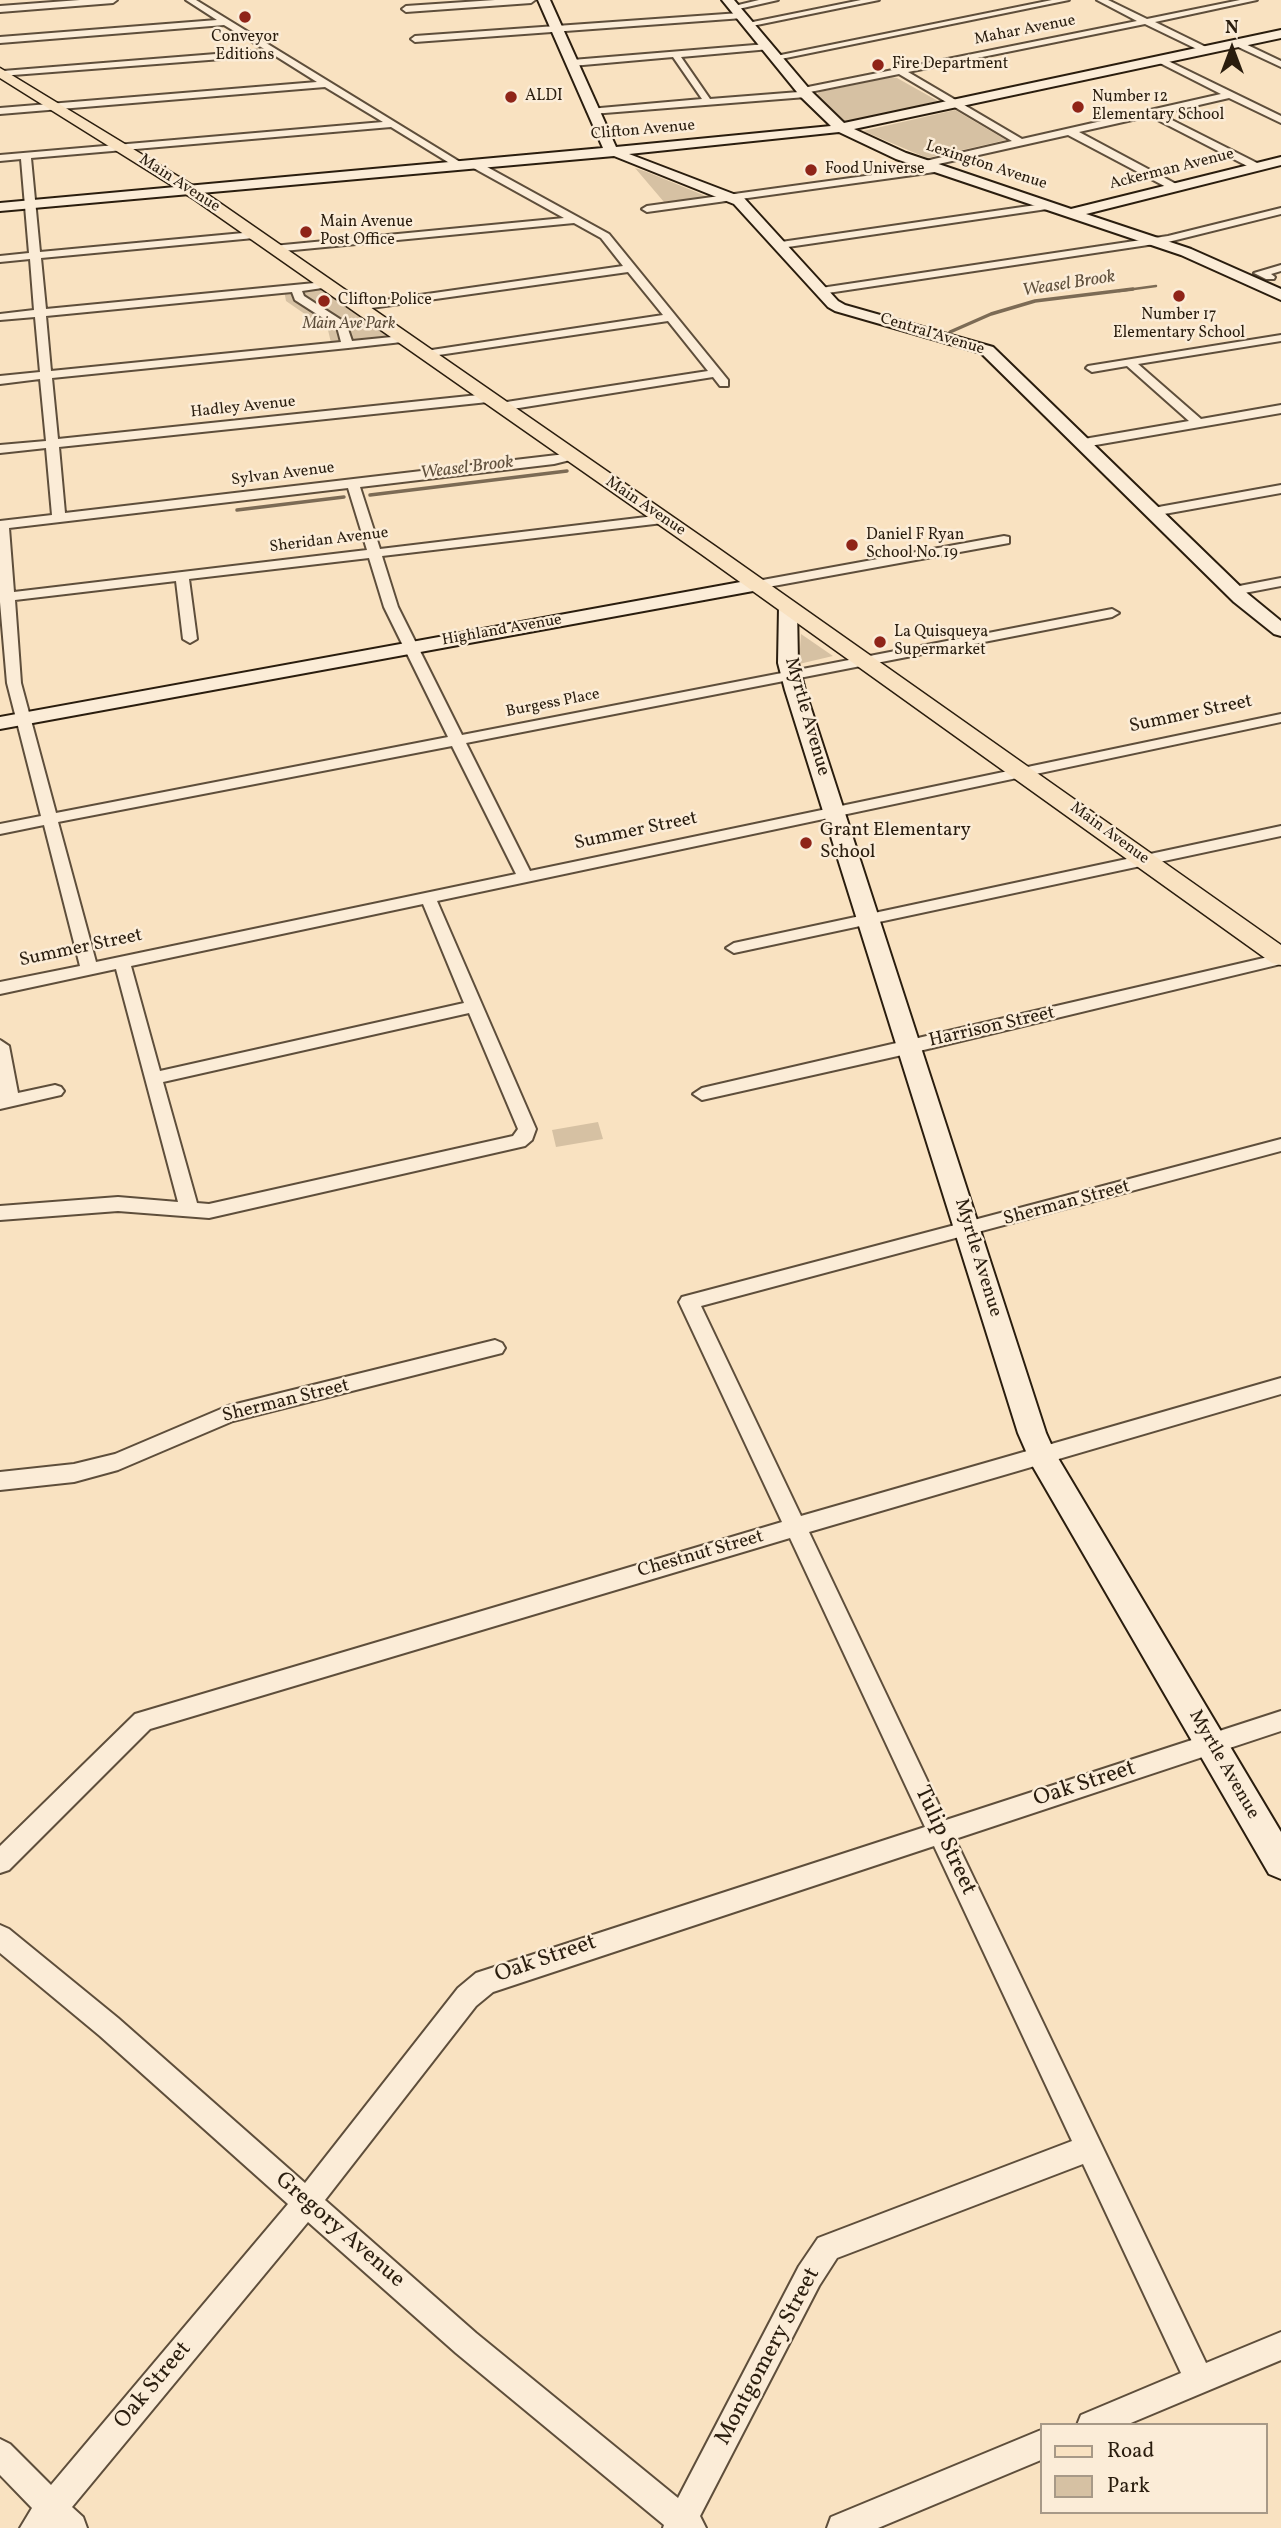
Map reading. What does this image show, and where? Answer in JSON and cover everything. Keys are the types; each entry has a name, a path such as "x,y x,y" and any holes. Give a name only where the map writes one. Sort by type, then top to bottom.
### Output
{"main road":[{"path":"544,0 612,152"},
{"name":"Main Avenue","path":"2,73 190,190 757,585 1281,958"},
{"name":"Central Avenue","path":"612,152 743,204 821,291"},
{"name":"Myrtle Avenue","path":"788,607 786,647 791,676"}],"street":[{"path":"0,9 113,0"},
{"path":"190,0 393,124 467,164 500,177 605,236 670,317 425,354"},
{"path":"407,9 531,0"},
{"path":"737,12 774,0"},
{"path":"415,39 875,0"},
{"path":"572,63 675,54 771,52 1065,0"},
{"path":"1101,0 1205,50"},
{"name":"Mahar Avenue","path":"592,111 804,92 1253,0"},
{"name":"Lexington Avenue","path":"737,12 804,92 841,128 901,156 1156,241 1281,295"},
{"path":"0,40 227,22"},
{"name":"Clifton Avenue","path":"0,207 612,152 841,128 1281,34"},
{"path":"1237,43 1281,64"},
{"path":"2,73 276,52"},
{"path":"675,54 708,102"},
{"path":"1159,60 1281,120"},
{"path":"901,72 1020,142"},
{"path":"0,111 326,84"},
{"path":"647,209 932,166 1020,142 1230,95"},
{"path":"1151,113 1257,167"},
{"path":"0,158 393,124"},
{"path":"1069,131 1174,187"},
{"path":"26,156 59,518"},
{"path":"500,177 502,167 513,160"},
{"name":"Ackerman Avenue","path":"1071,213 1281,161"},
{"path":"780,245 1050,206"},
{"path":"821,291 1156,241 1281,211"},
{"path":"273,248 576,220"},
{"path":"0,259 254,235"},
{"path":"357,307 631,268"},
{"path":"1253,282 1270,277 1259,273 1281,268"},
{"path":"0,317 325,285"},
{"path":"296,288 299,298 342,325 348,345"},
{"name":"Central Avenue","path":"821,291 840,308 987,350 1234,591 1281,630"},
{"name":"Hadley Avenue","path":"0,449 720,378 670,317"},
{"path":"1092,368 1281,338"},
{"path":"0,380 402,340"},
{"path":"1129,362 1198,424"},
{"path":"1084,443 1281,409"},
{"name":"Sylvan Avenue","path":"1,525 570,456"},
{"path":"353,484 391,607 526,877"},
{"path":"1153,512 1281,489"},
{"name":"Sheridan Avenue","path":"4,597 663,519"},
{"path":"1,525 9,674 89,970"},
{"name":"Highland Avenue","path":"0,723 1004,540"},
{"path":"182,576 190,639"},
{"path":"1234,591 1281,582"},
{"name":"Burgess Place","path":"0,829 1112,613"},
{"name":"Myrtle Avenue","path":"791,676 1032,1433 1042,1457 1281,1863"},
{"name":"Summer Street","path":"0,988 1281,718"},
{"path":"734,948 1281,831"},
{"path":"0,1213 118,1204 209,1211 519,1141 526,1135 524,1120 428,898"},
{"name":"Harrison Street","path":"702,1094 1281,958"},
{"path":"122,962 189,1209"},
{"path":"154,1078 475,1006"},
{"path":"0,1045 5,1102 55,1091"},
{"name":"Sherman Street","path":"690,1302 1281,1145"},
{"name":"Tulip Street","path":"690,1302 1199,2380"},
{"name":"Sherman Street","path":"0,1481 74,1473 118,1462 161,1446 228,1414 495,1348"},
{"name":"Chestnut Street","path":"0,1862 143,1721 159,1715 1281,1386"},
{"name":"Oak Street","path":"54,2521 467,1997 485,1982 1281,1721"},
{"name":"Gregory Avenue","path":"0,1937 109,2027 467,2343 683,2526"},
{"name":"Montgomery Street","path":"683,2526 809,2276 828,2248 1090,2148"},
{"path":"1096,2423 1281,2346"},
{"path":"842,2528 1040,2445"},
{"path":"0,2454 54,2521"}],"green space":[{"path":"891,77 938,101 849,122 844,121 817,95 819,92"},
{"path":"955,110 1006,140 927,158 863,131"},
{"path":"635,168 647,172 708,197 664,202"},
{"name":"Main Ave Park","path":"325,285 402,339 332,347 328,330 286,301 284,290"},
{"path":"801,634 833,656 799,664"},
{"path":"598,1122 603,1139 556,1147 552,1130"}],"waterway":[{"name":"Weasel Brook","path":"1119,291 1156,286"},
{"name":"Weasel Brook","path":"950,332 991,314 1035,301 1133,289"},
{"name":"Weasel Brook","path":"370,495 567,471"},
{"name":"Weasel Brook","path":"237,510 344,497"}],"place":[{"name":"Conveyor Editions","path":"245,17"},
{"name":"Fire Department","path":"878,65"},
{"name":"ALDI","path":"511,97"},
{"name":"Number 12 Elementary School","path":"1078,107"},
{"name":"Food Universe","path":"811,170"},
{"name":"Main Avenue Post Office","path":"306,232"},
{"name":"Number 17 Elementary School","path":"1179,296"},
{"name":"Clifton Police","path":"324,301"},
{"name":"Daniel F Ryan School No. 19","path":"852,545"},
{"name":"La Quisqueya Supermarket","path":"880,642"},
{"name":"Grant Elementary School","path":"806,843"}]}
